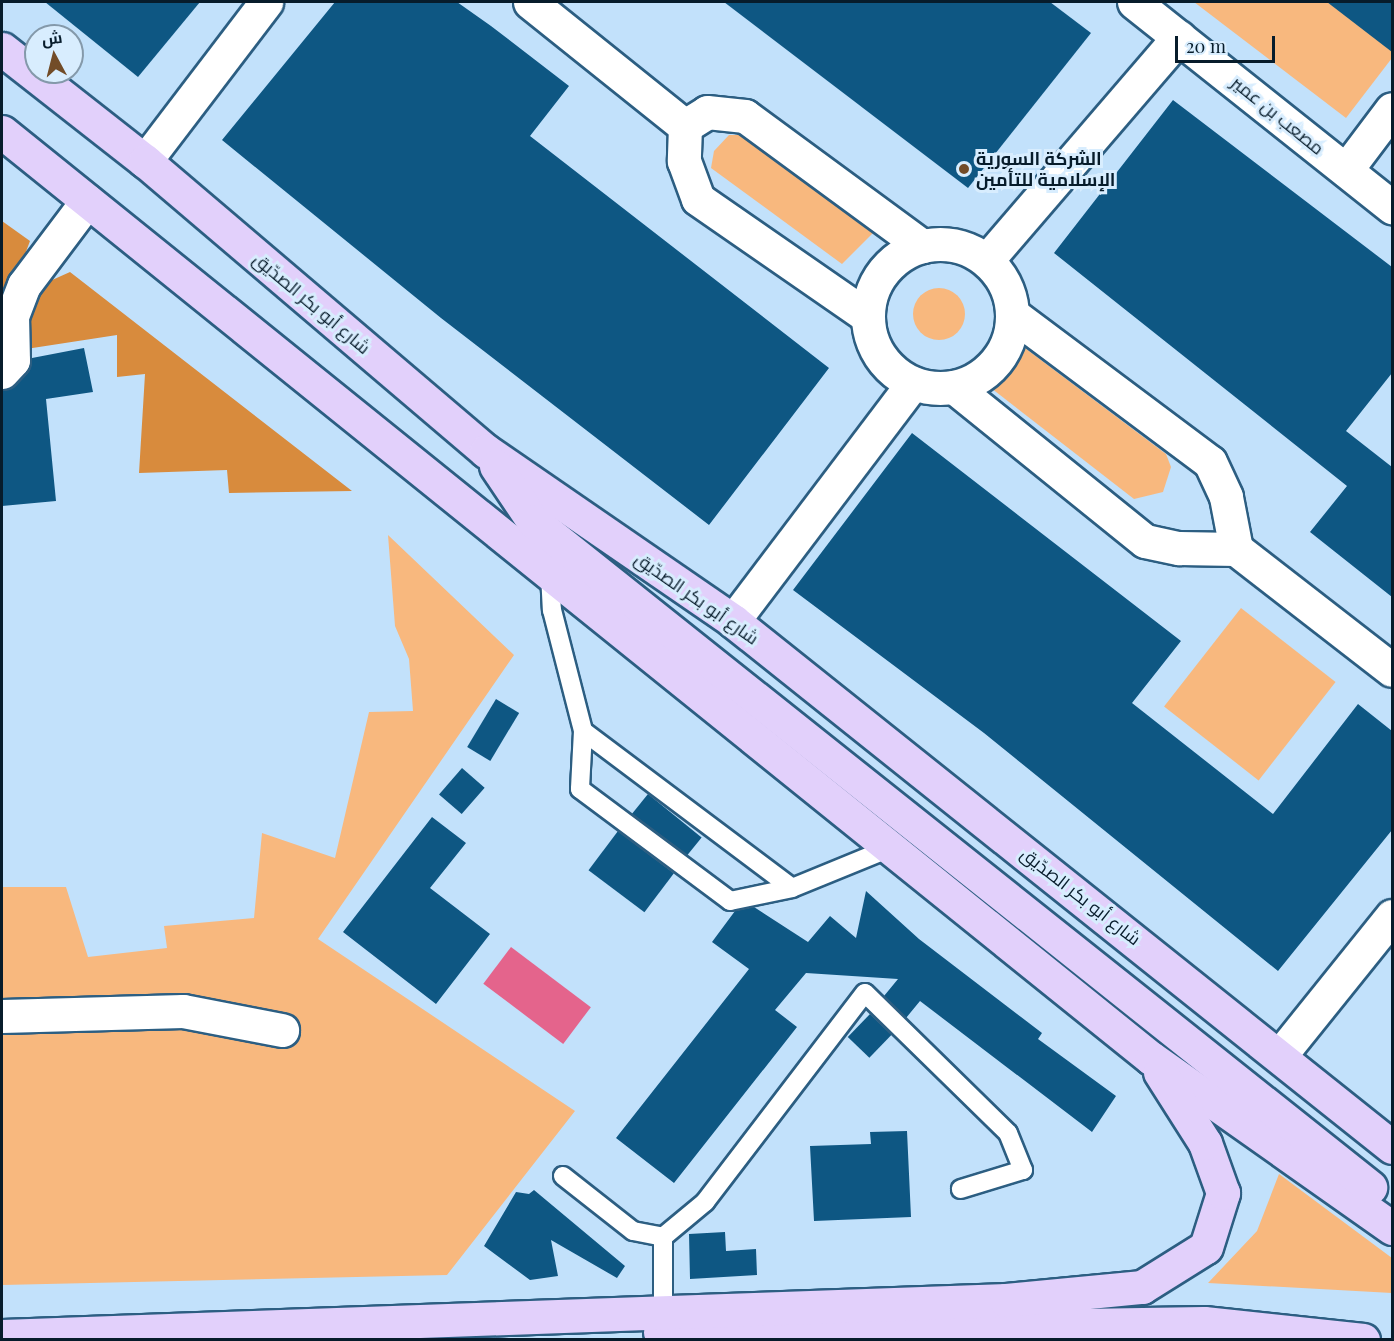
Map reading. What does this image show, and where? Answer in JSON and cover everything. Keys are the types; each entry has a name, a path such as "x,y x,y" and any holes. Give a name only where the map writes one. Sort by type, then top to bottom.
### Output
{"main road":[{"name":"شارع أبو بكر الصدّيق","path":"2,49 145,161 486,451 733,621 1281,1054 1392,1147"},
{"path":"2,132 1151,1058 1392,1228"},
{"path":"486,451 533,520 1392,1205"},
{"path":"2,1336 1006,1300 1142,1287 1206,1247 1223,1193 1205,1143 1151,1058"},
{"path":"263,1326 729,1334 1204,1323 1364,1340"}],"street":[{"path":"145,161 266,2"},
{"path":"530,2 685,126"},
{"name":"مصعب بن عمير","path":"1134,2 1392,207"},
{"path":"987,260 1179,37"},
{"path":"1346,170 1392,109"},
{"path":"685,126 707,112 745,116 922,246"},
{"path":"685,126 684,161 698,198 867,316"},
{"path":"2,372 13,360 12,316 24,285 87,201"},
{"path":"945,244 987,260 1005,285 1012,314 1003,353 973,380 954,387 913,383 880,357 867,316 871,293 882,271 900,255 922,246 945,244"},
{"path":"1012,314 1210,462 1226,497 1236,549"},
{"path":"733,621 913,383"},
{"path":"954,387 1145,541 1179,548 1236,549 1392,670"},
{"path":"1281,1054 1392,916"},
{"path":"2,1016 183,1011 282,1030"}],"lane":[{"path":"550,574 552,610 583,731 580,789 730,901 792,888 890,848"},
{"path":"583,731 792,888"},
{"path":"663,1237 705,1202 865,993 1008,1133 1023,1170 961,1189"},
{"path":"563,1176 633,1231 663,1237"},
{"path":"663,1237 663,1312"}],"shaded area":[{"path":"1194,2 1392,2 1392,58 1346,118"},
{"path":"729,135 746,135 874,232 842,264 711,168 714,151"},
{"path":"2,221 30,241 2,316"},
{"path":"70,272 352,491 229,493 227,470 139,473 145,374 117,377 117,335 26,349 23,329 41,285"},
{"path":"934,288 944,288 958,295 965,314 958,333 944,340 934,340 924,336 917,329 913,319 913,309 917,299 924,292"},
{"path":"1025,348 1166,454 1171,467 1163,492 1134,499 991,388"},
{"path":"388,535 514,655 318,939 575,1111 447,1275 2,1285 2,887 66,887 88,957 167,948 164,926 254,918 262,833 335,858 369,712 413,711 409,659 395,626"},
{"path":"1241,608 1336,682 1259,780 1164,707"},
{"path":"511,947 591,1007 563,1044 483,984"},
{"path":"1279,1174 1392,1258 1392,1293 1208,1283 1257,1231"}],"building":[{"path":"45,2 200,2 138,77 84,33 84,24 72,24"},
{"path":"335,2 457,2 491,26 569,86 530,136 829,368 709,525 441,318 222,140"},
{"path":"724,2 1050,2 1091,33 968,188"},
{"path":"1327,2 1392,2 1392,52"},
{"path":"1173,100 1392,267 1392,373 1346,431 1392,467 1392,597 1310,532 1347,486 1054,253"},
{"path":"84,348 93,392 46,399 56,501 2,506 2,390 16,385 32,358"},
{"path":"912,433 1181,641 1132,703 1273,814 1358,704 1392,731 1392,830 1278,971 984,733 793,590"},
{"path":"496,699 519,713 490,761 467,747"},
{"path":"462,768 485,788 462,814 439,794"},
{"path":"648,794 702,837 685,858 632,814"},
{"path":"432,817 466,843 430,888 490,934 436,1004 343,932"},
{"path":"618,831 674,873 644,912 589,870"},
{"path":"866,891 919,939 1042,1033 1038,1039 1116,1096 1092,1132 920,1001 906,1018 884,996 898,979 806,973 775,1010 797,1027 674,1183 616,1138 749,969 712,942 735,911 754,907 808,942 830,916 856,938"},
{"path":"870,1014 892,1035 869,1058 848,1037"},
{"path":"907,1131 911,1217 814,1221 810,1146 871,1144 870,1132"},
{"path":"534,1190 625,1266 617,1278 551,1240 558,1276 530,1280 484,1246 516,1192 529,1194"},
{"path":"725,1232 726,1251 756,1249 757,1275 690,1279 689,1234"}],"place":[{"name":"الشركة السورية الإسلامية للتأمين","path":"964,169"}]}
